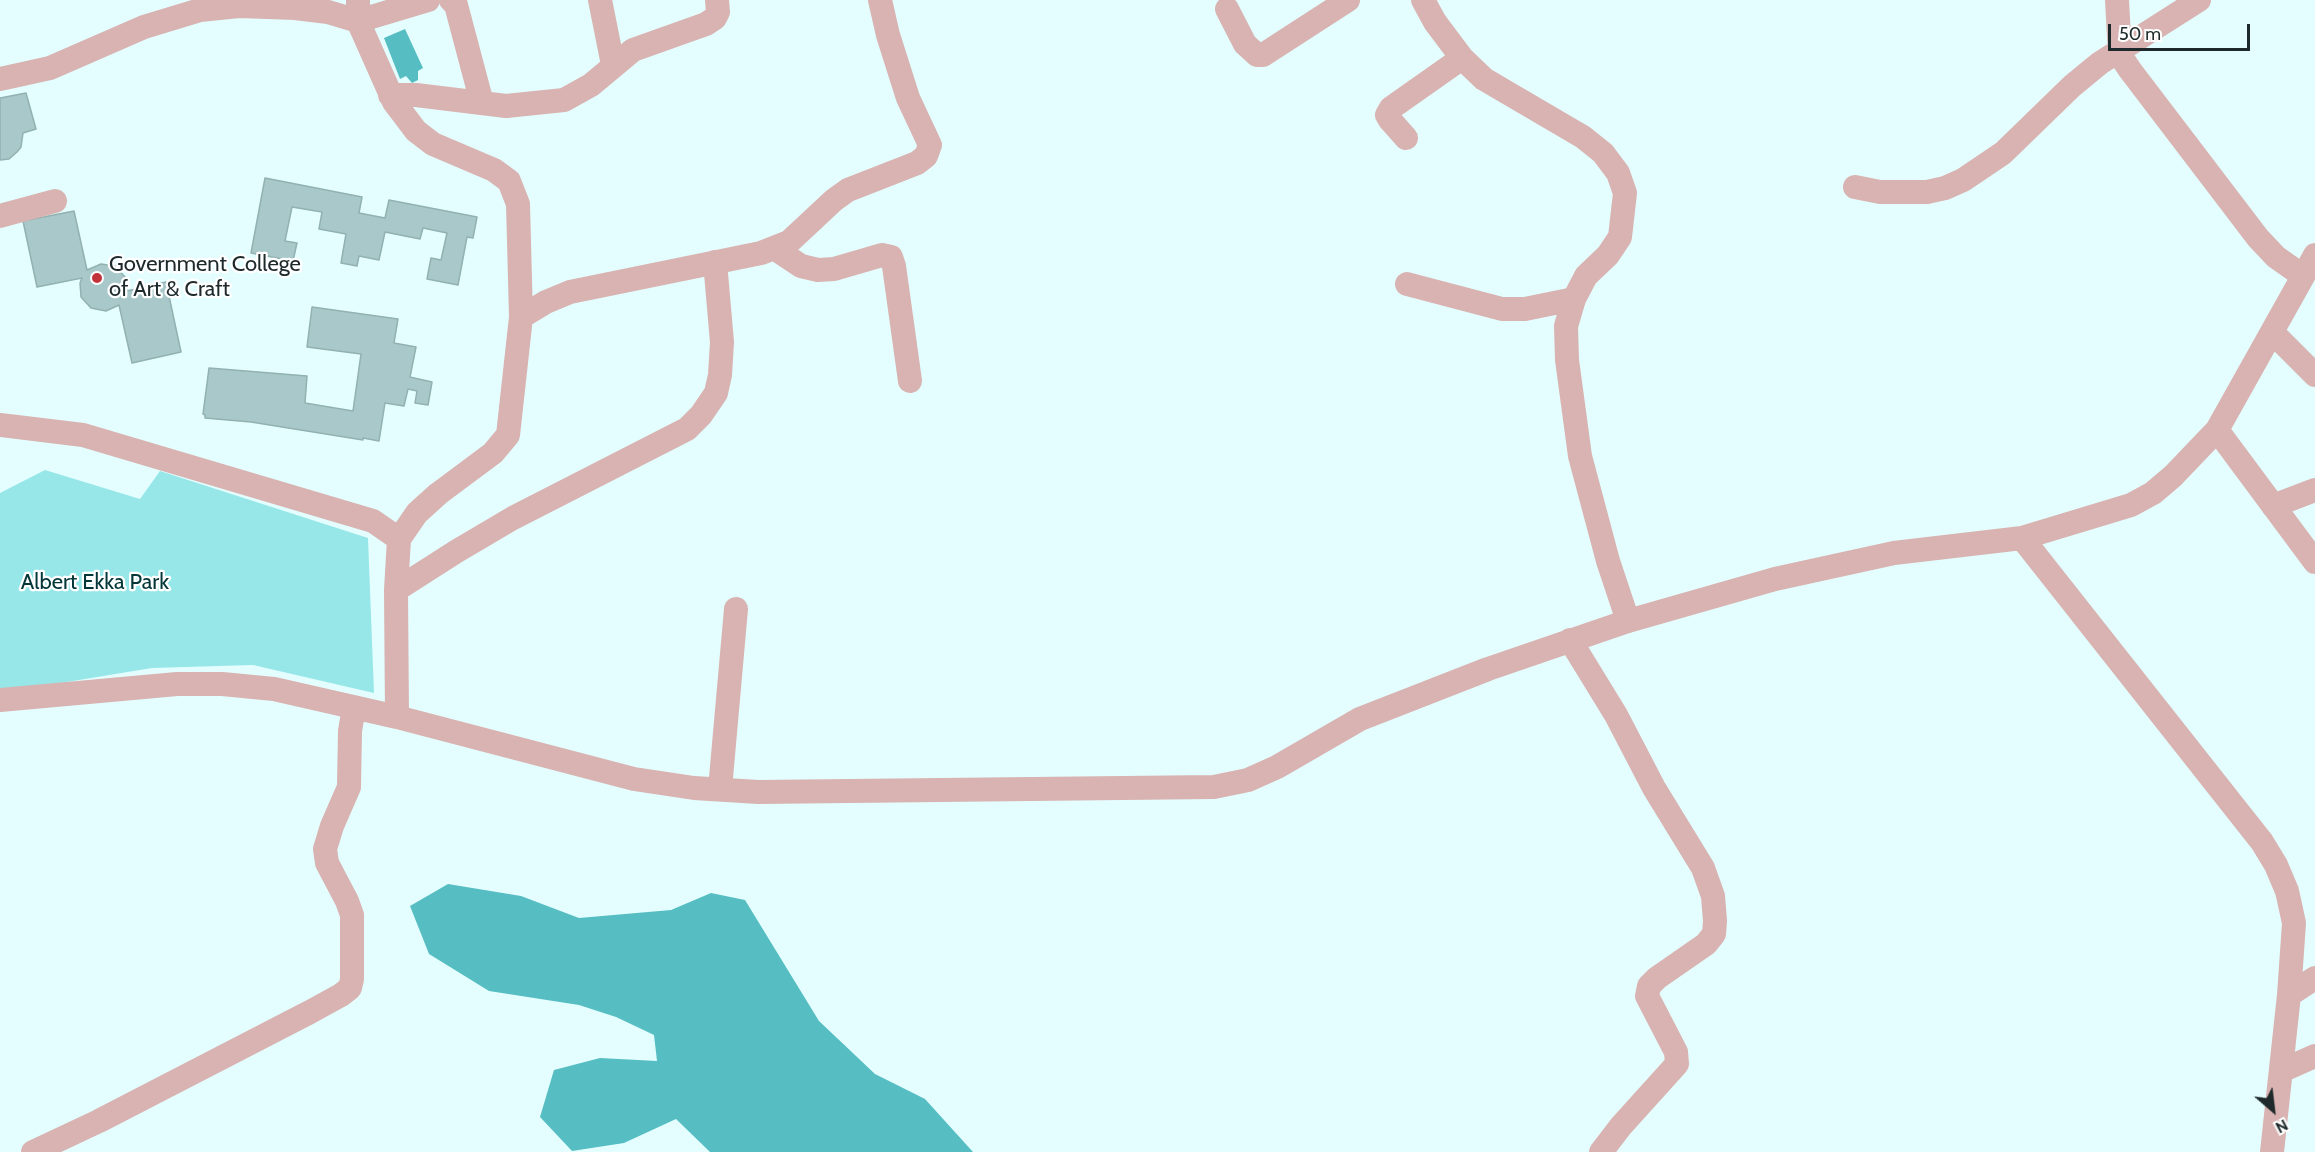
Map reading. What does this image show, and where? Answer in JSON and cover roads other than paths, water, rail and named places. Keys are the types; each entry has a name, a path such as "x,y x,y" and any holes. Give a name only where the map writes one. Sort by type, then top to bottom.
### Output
{"street":[{"path":"0,79 50,68 144,27 200,10 239,6 328,12 428,0"},
{"path":"451,0 456,5 482,103"},
{"path":"600,0 613,65"},
{"path":"390,95 416,95 506,106 564,100 591,85 633,50 706,24 715,18 718,12 717,0"},
{"path":"1227,9 1245,44 1252,52 1263,55 1348,0"},
{"path":"1423,0 1435,22 1462,58 1484,79 1583,136 1603,153 1618,173 1624,193 1620,237 1608,255 1586,276 1574,299 1566,326 1567,360 1580,456 1608,561 1628,621"},
{"path":"2117,0 2120,55 2258,238 2276,257 2303,276"},
{"path":"1856,188 1880,192 1927,192 1946,188 1963,180 2003,153 2072,86 2120,50 2199,0"},
{"path":"521,317 546,302 570,292 761,253 774,248 789,242 848,190 917,163 926,156 930,145 909,98 888,35 885,1"},
{"path":"358,10 390,95 416,132 433,144 494,170 509,181 518,204 521,317 508,435 493,453 438,494 417,513 399,539 396,590 397,717"},
{"path":"1406,138 1387,115 1391,108 1462,58"},
{"path":"0,216 55,201"},
{"path":"774,248 801,266 818,270 834,269 882,255 891,257 910,381"},
{"path":"0,700 177,684 222,684 274,689 397,717 634,778 694,788 758,792 1214,787 1248,780 1277,767 1360,718 1488,669 1628,621 1775,579 1894,554 2022,538 2131,505 2154,493 2217,430 2315,255"},
{"path":"396,590 513,518 687,429 701,415 716,393 720,375 722,342 715,262"},
{"path":"1407,284 1502,309 1525,309 1574,299"},
{"path":"2272,332 2315,375"},
{"path":"0,424 83,435 373,521 399,539"},
{"path":"2217,430 2315,562"},
{"path":"2273,506 2315,490"},
{"path":"2022,538 2262,842 2287,891 2294,923 2289,995 2272,1152"},
{"path":"720,789 736,609"},
{"path":"1570,640 1616,715 1654,788 1703,868 1713,896 1715,921 1714,934 1706,944 1649,986 1647,996 1676,1052 1677,1064 1601,1152"},
{"path":"33,1152 99,1121 300,1017 350,988 352,979 351,915 347,901 327,863 325,849 349,787 350,731 354,707"},
{"path":"2289,995 2315,978"},
{"path":"2281,1071 2315,1056"}],"place":[{"name":"Government College of Art & Craft","path":"97,278"}],"park label":[{"name":"Albert Ekka Park","path":"95,583"}]}
